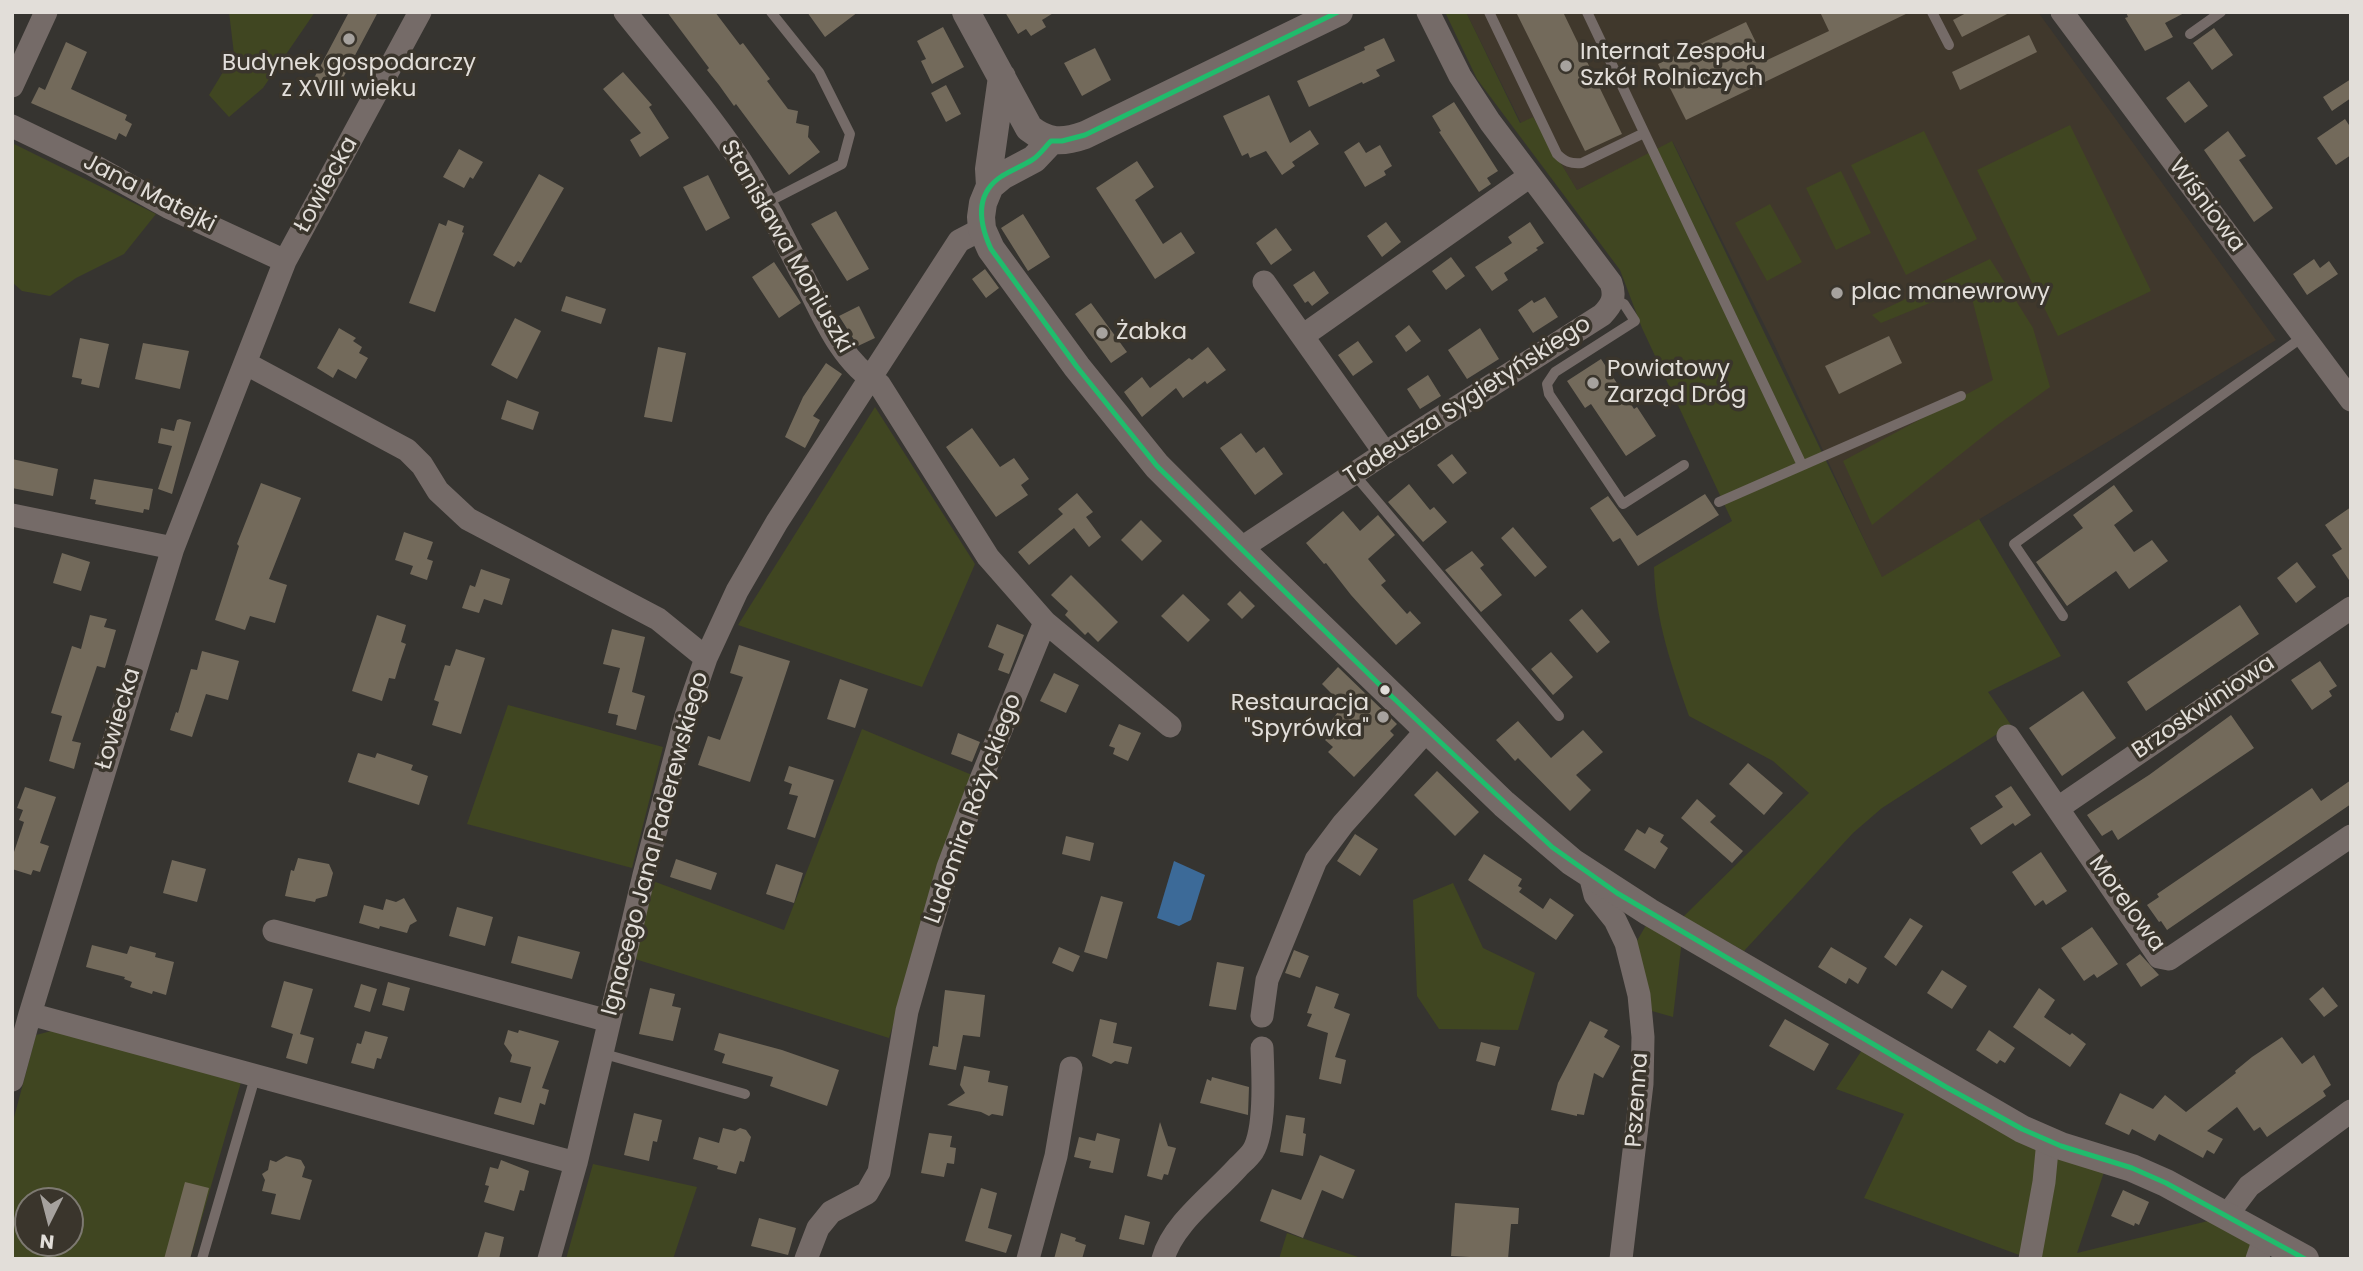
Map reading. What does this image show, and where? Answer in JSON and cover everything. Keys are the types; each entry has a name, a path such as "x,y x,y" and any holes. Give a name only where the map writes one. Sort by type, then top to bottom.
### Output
{"street":[{"path":"12,86 46,12"},
{"name":"Łowiecka","path":"12,1080 173,548 285,261 420,12"},
{"name":"Stanisława Moniuszki","path":"625,12 710,119 766,204 830,329 849,359 879,384 988,557 1045,622 1170,726"},
{"path":"966,12 1029,128 1051,141 1085,135 1339,12"},
{"name":"Tadeusza Sygietyńskiego","path":"1240,549 1602,315 1613,299 1611,283 1490,122 1460,76 1428,12"},
{"name":"Wiśniowa","path":"2062,12 2351,400"},
{"path":"1002,77 989,169 990,186 970,235 999,260 1125,429 1157,466 1504,804 1552,847 1590,875 1946,1087 2022,1129 2132,1168 2227,1215 2261,1248 2305,1259"},
{"name":"Jana Matejki","path":"12,126 91,164 168,207 285,261"},
{"path":"990,186 1002,176 1034,159 1051,141"},
{"path":"1304,335 1530,176"},
{"name":"Ignacego Jana Paderewskiego","path":"549,1259 576,1163 651,849 706,657 737,591 776,522 869,378 970,235"},
{"path":"1264,282 1385,453"},
{"path":"245,363 407,450 422,465 438,491 468,519 658,619 706,657"},
{"path":"12,515 173,548"},
{"name":"Brzoskwiniowa","path":"2058,808 2351,608"},
{"name":"Ludomira Różyckiego","path":"806,1259 818,1228 831,1212 867,1193 879,1172 907,1011 948,867 1045,622"},
{"path":"1262,1016 1267,980 1316,860 1343,824 1427,730"},
{"name":"Morelowa","path":"2008,736 2159,957 2169,958 2351,836"},
{"name":"Pszenna","path":"1590,875 1595,895 1615,920 1626,943 1639,995 1643,1037 1643,1084 1621,1259"},
{"path":"1626,943 1649,912"},
{"path":"274,930 609,1021"},
{"path":"30,1014 576,1163"},
{"path":"1163,1259 1166,1247 1180,1224 1216,1192 1254,1150 1264,1099 1262,1048"},
{"path":"1028,1259 1056,1156 1071,1068"},
{"path":"2227,1215 2249,1186 2351,1111"},
{"path":"2030,1259 2044,1182 2048,1140"}],"lane":[{"path":"766,204 842,164 850,134 819,72 771,12"},
{"path":"1489,12 1557,153 1563,160 1573,164 1582,163 1644,133"},
{"path":"1587,12 1802,466"},
{"path":"1933,12 1949,45"},
{"path":"2190,34 2221,12"},
{"path":"1613,299 1624,304 1635,321 1555,372 1547,384 1549,394 1623,504 1684,465"},
{"path":"2063,617 2014,544 2304,336"},
{"path":"1719,502 1961,396"},
{"path":"1354,474 1559,716"},
{"path":"601,1053 745,1094"},
{"path":"202,1259 256,1074"}],"shaded area":[{"path":"1466,12 2038,12 2276,340 1882,578 1773,342 1673,142 1577,190 1533,118 1521,123"}],"green space":[{"path":"229,12 315,12 263,88 229,117 209,95 234,54"},
{"path":"1445,12 1466,12 1520,123 1533,117 1577,190 1672,141 1882,577 1979,519 2061,656 1988,692 2011,725 1882,808 1853,833 1744,951 1683,917 1809,793 1773,761 1689,716 1661,625 1654,567 1732,521 1642,328 1620,270 1477,79"},
{"path":"2070,125 2151,291 2058,336 1977,170"},
{"path":"1924,131 1977,239 1906,275 1851,165"},
{"path":"12,143 156,214 124,254 76,278 50,296 22,291 12,282"},
{"path":"1841,171 1871,233 1836,250 1806,188"},
{"path":"1770,204 1802,262 1767,281 1735,223"},
{"path":"1990,259 2033,328 2050,387 1996,426 1872,525 1843,461 1993,380 1969,287 1881,323 1872,315"},
{"path":"875,407 975,564 922,687 738,625"},
{"path":"508,705 663,747 632,868 467,824"},
{"path":"862,729 972,775 889,1038 635,959 653,881 784,930"},
{"path":"1453,883 1483,948 1535,973 1518,1030 1439,1029 1417,996 1413,900"},
{"path":"1649,920 1680,937 1673,1017 1652,1011 1634,946"},
{"path":"59,1029 241,1082 190,1259 12,1259 12,1125 36,1035"},
{"path":"1864,1047 2038,1150 2022,1256 1864,1198 1904,1114 1836,1089"},
{"path":"2058,1153 2105,1169 2077,1253 2208,1221 2256,1238 2248,1259 2039,1259"},
{"path":"593,1164 697,1187 673,1259 566,1259"},
{"path":"1287,1233 1364,1259 1279,1259"}],"water":[{"path":"1174,861 1205,875 1191,920 1179,926 1157,918"}],"building":[{"name":"Budynek gospodarczy z XVIII wieku","path":"349,12 378,12 335,93 313,80"},
{"path":"667,12 715,12 740,45 743,43 788,109 798,111 796,123 809,126 808,137 820,152 789,175 707,70 709,68"},
{"path":"807,12 858,12 825,37"},
{"path":"1005,12 1055,12 1042,20 1046,27 1031,36 1026,29 1018,34"},
{"name":"Internat Zespołu Szkół Rolniczych","path":"1516,12 1563,12 1622,134 1585,151"},
{"path":"1820,12 1910,12 1686,120 1658,64 1746,22 1765,61 1829,31"},
{"path":"1968,12 2011,12 1962,37 1953,20"},
{"path":"2126,12 2186,12 2165,23 2173,37 2145,51 2125,18 2128,17"},
{"path":"943,27 964,67 932,84 921,61 926,59 917,41"},
{"path":"2214,28 2233,55 2212,70 2193,43"},
{"path":"2029,35 2037,52 1960,90 1952,72"},
{"path":"1384,38 1395,61 1376,70 1380,76 1309,107 1297,81 1365,50 1364,47"},
{"path":"66,42 87,52 71,89 127,115 125,120 132,124 126,137 119,133 116,140 31,103 39,87 45,90"},
{"path":"1095,48 1111,80 1082,96 1064,63"},
{"path":"623,72 652,105 649,107 669,138 640,157 630,140 641,133 603,89"},
{"path":"2351,79 2351,98 2332,111 2323,97"},
{"path":"2189,81 2208,106 2185,123 2166,98"},
{"path":"946,85 961,114 946,122 931,93"},
{"path":"1269,95 1290,143 1310,130 1319,144 1292,162 1295,166 1282,175 1266,151 1250,158 1248,153 1242,156 1223,116"},
{"path":"1454,102 1498,171 1487,178 1491,184 1479,192 1439,132 1441,131 1432,116"},
{"path":"2345,119 2351,128 2351,155 2336,165 2317,138"},
{"path":"2228,131 2246,156 2239,160 2273,208 2254,222 2204,150"},
{"path":"1359,142 1366,153 1380,145 1392,166 1384,171 1386,175 1365,187 1344,152"},
{"path":"459,149 483,162 464,188 443,177"},
{"path":"1137,161 1154,187 1135,200 1163,244 1181,232 1195,253 1155,279 1096,188"},
{"path":"539,174 564,188 521,263 518,261 514,267 493,255"},
{"path":"708,175 730,218 706,231 683,187"},
{"path":"836,211 869,269 847,281 811,224"},
{"path":"1023,214 1050,257 1028,271 1001,228"},
{"path":"448,220 464,226 464,233 435,312 409,303 439,223 446,226"},
{"path":"1386,222 1401,242 1382,257 1367,236"},
{"path":"1530,222 1544,243 1504,273 1508,280 1492,291 1475,267 1512,243 1508,237"},
{"path":"1276,228 1292,250 1271,265 1256,243"},
{"path":"1451,257 1465,276 1446,290 1432,271"},
{"path":"2314,259 2320,268 2329,261 2338,274 2307,295 2293,274"},
{"path":"774,262 801,303 779,318 752,277"},
{"path":"985,269 999,288 986,298 972,279"},
{"path":"1314,271 1329,293 1312,306 1308,301 1305,303 1293,285"},
{"path":"566,296 606,309 601,324 561,311"},
{"path":"1545,297 1558,317 1533,333 1518,310 1532,300 1534,303"},
{"path":"1091,303 1127,352 1111,363 1075,314"},
{"path":"859,306 875,338 858,346 839,316"},
{"path":"515,318 541,331 517,379 491,365"},
{"path":"1409,325 1421,341 1406,352 1395,336"},
{"path":"339,328 356,338 353,341 362,347 359,353 368,358 356,379 338,369 333,378 317,368"},
{"path":"1480,328 1499,359 1467,379 1448,350"},
{"path":"1889,336 1902,363 1839,394 1825,366"},
{"path":"80,338 109,344 99,388 81,384 82,379 72,377"},
{"path":"1358,341 1373,362 1353,376 1338,355"},
{"path":"143,343 189,351 180,389 135,379"},
{"path":"658,347 686,353 672,422 644,417"},
{"path":"1208,347 1226,370 1207,384 1205,381 1183,398 1176,388 1142,417 1124,392 1142,377 1150,388"},
{"path":"1601,359 1634,409 1637,407 1656,436 1626,456 1591,404 1585,408 1567,381"},
{"path":"826,363 842,374 813,416 820,420 805,448 785,437 803,397"},
{"path":"1428,375 1441,396 1420,409 1407,389"},
{"path":"507,400 539,412 533,430 501,419"},
{"path":"177,420 191,422 172,494 158,489 172,446 158,443 161,428 174,431"},
{"path":"972,428 1000,467 1014,458 1029,479 1021,485 1028,495 996,517 946,447"},
{"path":"1241,433 1256,453 1264,447 1283,474 1255,495 1220,448"},
{"path":"1452,454 1467,473 1453,484 1437,465"},
{"path":"12,459 58,469 53,496 12,488"},
{"path":"94,479 153,489 149,510 144,509 143,513 95,504 96,500 90,499"},
{"path":"261,483 301,498 269,579 287,585 275,623 250,616 245,630 215,620 239,546 237,544"},
{"path":"1409,484 1430,510 1434,507 1447,522 1423,542 1388,502"},
{"path":"2114,485 2133,511 2114,525 2134,552 2152,540 2168,561 2129,589 2116,571 2067,606 2036,562 2083,528 2073,515"},
{"path":"1077,493 1093,512 1086,517 1101,537 1089,547 1074,528 1029,565 1018,552 1063,514 1058,509"},
{"path":"1705,494 1719,515 1638,566 1620,538 1613,542 1590,508 1608,496 1637,536"},
{"path":"2351,507 2351,583 2332,555 2342,549 2325,525"},
{"path":"1343,511 1360,531 1378,515 1395,535 1368,559 1386,581 1381,585 1407,614 1410,611 1421,623 1396,645 1306,543"},
{"path":"1141,520 1162,541 1142,561 1121,540"},
{"path":"1513,527 1547,567 1535,577 1501,538"},
{"path":"404,532 433,542 427,559 433,561 427,580 410,574 413,566 395,560"},
{"path":"1472,551 1484,565 1480,568 1502,595 1481,612 1445,570"},
{"path":"62,553 90,562 81,591 53,583"},
{"path":"2297,562 2316,587 2296,603 2277,578"},
{"path":"481,569 510,579 502,605 484,599 479,613 462,608 470,585 475,587"},
{"path":"1071,575 1118,622 1098,642 1088,632 1085,635 1065,615 1068,611 1051,595"},
{"path":"1240,591 1255,606 1242,619 1227,604"},
{"path":"1183,594 1210,620 1188,642 1161,616"},
{"path":"2240,605 2259,634 2146,711 2127,682"},
{"path":"1582,609 1610,642 1597,653 1569,620"},
{"path":"90,615 107,619 104,627 116,630 105,668 97,666 72,741 81,743 74,769 49,761 62,716 51,713 72,646 81,649"},
{"path":"377,615 406,625 401,642 406,644 395,679 389,678 382,701 352,691"},
{"path":"997,624 1024,635 1009,674 998,670 1004,654 988,647"},
{"path":"612,629 645,637 632,692 645,696 636,730 616,725 618,715 608,713 620,668 603,664"},
{"path":"739,645 790,661 750,782 698,765 708,736 720,740 743,677 730,673"},
{"path":"456,649 485,658 461,734 432,725 439,702 434,700 445,665 450,666"},
{"path":"202,651 239,661 228,700 206,694 192,737 170,730 191,669 197,670"},
{"path":"1551,652 1573,677 1553,695 1531,669"},
{"path":"2320,661 2337,686 2329,691 2332,696 2312,710 2291,680"},
{"path":"1338,667 1397,724 1390,731 1394,735 1354,777 1328,752 1333,747 1325,740 1336,729 1329,724 1343,705 1322,684"},
{"path":"1054,673 1079,685 1066,713 1040,701"},
{"path":"840,679 868,689 855,728 827,719"},
{"path":"2083,691 2116,738 2062,776 2029,728"},
{"path":"2231,715 2254,748 2118,840 2112,830 2102,836 2087,815 2149,775"},
{"path":"1518,721 1551,758 1583,730 1603,752 1576,775 1591,790 1570,811 1518,758 1515,761 1496,740"},
{"path":"1119,724 1141,733 1128,761 1113,754 1115,748 1109,746"},
{"path":"958,733 980,742 972,762 951,754"},
{"path":"358,753 375,758 377,753 413,765 411,770 428,776 419,805 348,782"},
{"path":"1748,763 1783,793 1764,815 1729,784"},
{"path":"789,766 834,780 815,838 787,829 798,796 789,794 792,784 784,781"},
{"path":"1437,771 1479,812 1455,836 1414,795"},
{"path":"2351,780 2351,804 2167,930 2147,905 2159,897 2157,894 2312,788 2321,801"},
{"path":"2011,786 2031,815 2015,826 2013,823 1981,845 1970,828 2003,807 1995,796"},
{"path":"25,787 56,797 40,843 49,846 40,872 33,870 31,875 12,869 12,858 24,822 19,820 23,810 17,808"},
{"path":"1697,799 1716,816 1710,822 1743,851 1732,863 1681,818"},
{"path":"1649,827 1664,835 1660,842 1668,848 1655,869 1624,850 1637,829 1645,834"},
{"path":"1355,834 1378,849 1360,876 1337,861"},
{"path":"1066,836 1094,843 1090,861 1062,854"},
{"path":"2041,852 2067,891 2046,905 2043,900 2035,906 2012,872"},
{"path":"1484,854 1522,879 1518,886 1522,888 1519,892 1543,909 1550,898 1574,915 1556,940 1468,880"},
{"path":"298,858 329,864 333,873 327,896 316,899 315,902 285,896 291,870 294,871"},
{"path":"676,859 717,873 711,890 670,877"},
{"path":"172,860 206,869 197,902 163,893"},
{"path":"776,864 803,873 794,903 766,894"},
{"path":"1101,896 1123,902 1107,959 1084,952"},
{"path":"404,898 417,921 410,925 407,933 359,923 364,905 383,910 386,899 396,902"},
{"path":"457,907 493,917 485,946 449,936"},
{"path":"1910,918 1923,926 1896,966 1884,957"},
{"path":"2092,927 2118,964 2097,978 2094,974 2084,981 2061,948"},
{"path":"518,936 580,952 572,979 511,963"},
{"path":"92,945 127,954 130,946 156,953 155,957 174,962 166,995 130,987 132,982 124,979 125,977 86,967"},
{"path":"1059,947 1080,956 1073,972 1052,963"},
{"path":"1831,947 1867,968 1858,984 1849,978 1846,984 1818,967"},
{"path":"1294,950 1309,956 1300,978 1285,973"},
{"path":"2140,954 2159,975 2141,987 2126,964"},
{"path":"1217,962 1244,967 1236,1010 1209,1006"},
{"path":"1942,970 1967,986 1952,1009 1927,993"},
{"path":"284,981 313,989 300,1034 314,1038 307,1064 286,1058 293,1034 271,1027"},
{"path":"388,982 410,988 404,1011 382,1005"},
{"path":"361,984 377,989 370,1012 354,1007"},
{"path":"1316,986 1339,994 1334,1008 1350,1014 1335,1057 1346,1060 1341,1084 1319,1079 1328,1033 1307,1026 1312,1014 1307,1013"},
{"path":"2323,987 2338,1006 2324,1017 2309,999"},
{"path":"650,988 675,994 672,1006 681,1008 673,1041 639,1034"},
{"path":"2039,988 2055,1000 2044,1017 2086,1044 2070,1067 2013,1027"},
{"path":"945,990 985,995 980,1037 963,1035 956,1070 929,1065 933,1046 938,1047"},
{"path":"1100,1019 1117,1023 1113,1043 1132,1047 1128,1064 1115,1061 1111,1064 1092,1056"},
{"path":"1785,1019 1829,1044 1814,1071 1769,1046"},
{"path":"1590,1021 1608,1030 1604,1037 1620,1046 1603,1078 1594,1073 1584,1115 1551,1110 1558,1083"},
{"path":"508,1030 518,1033 519,1030 559,1041 542,1088 549,1090 545,1105 540,1103 534,1125 494,1114 499,1097 521,1103 531,1067 510,1062 512,1055 504,1044"},
{"path":"1989,1030 2015,1048 2005,1063 2000,1060 1997,1064 1976,1050"},
{"path":"365,1031 388,1037 381,1059 377,1058 374,1069 351,1063 357,1043 361,1044"},
{"path":"719,1033 782,1050 839,1070 827,1106 770,1086 773,1077 722,1063 725,1054 714,1050"},
{"path":"2282,1037 2302,1064 2314,1055 2331,1085 2323,1091 2326,1096 2267,1137 2260,1127 2254,1131 2237,1107 2207,1131 2223,1139 2214,1154 2207,1150 2203,1158 2159,1134 2155,1141 2132,1129 2129,1135 2105,1124 2120,1093 2153,1109 2165,1095 2186,1112 2252,1057"},
{"path":"1481,1042 1500,1047 1495,1066 1476,1061"},
{"path":"964,1066 990,1071 988,1082 1008,1086 1003,1116 989,1116 947,1105 965,1093 960,1085"},
{"path":"1212,1077 1249,1087 1248,1115 1200,1103 1207,1079 1211,1081"},
{"path":"634,1113 662,1120 657,1142 653,1141 649,1161 624,1155"},
{"path":"1286,1115 1305,1118 1303,1156 1280,1152"},
{"path":"1160,1122 1168,1146 1176,1148 1168,1175 1164,1174 1162,1180 1147,1176"},
{"path":"723,1128 735,1131 740,1128 746,1130 751,1137 744,1162 740,1161 736,1174 693,1159 699,1137 719,1143"},
{"path":"929,1133 952,1136 950,1147 956,1148 954,1164 947,1163 944,1177 921,1173"},
{"path":"1097,1133 1120,1139 1113,1173 1089,1168 1091,1161 1074,1157 1079,1137 1095,1141"},
{"path":"1320,1155 1355,1170 1343,1199 1322,1190 1303,1238 1260,1221 1272,1189 1301,1200"},
{"path":"286,1156 301,1160 305,1167 302,1177 312,1180 300,1220 271,1214 276,1194 262,1191 265,1180 262,1174 268,1170 270,1160 276,1162"},
{"path":"501,1160 529,1171 524,1191 520,1190 514,1211 484,1202 489,1186 485,1185 490,1167 498,1169"},
{"path":"185,1182 209,1188 190,1259 164,1259"},
{"path":"981,1188 997,1193 988,1228 1012,1235 1006,1253 965,1241"},
{"path":"2123,1190 2149,1202 2139,1225 2135,1223 2134,1226 2111,1216"},
{"path":"1455,1203 1519,1208 1518,1224 1511,1224 1508,1259 1451,1256"},
{"path":"1125,1215 1150,1222 1144,1245 1119,1239"},
{"path":"759,1218 796,1228 788,1255 751,1246"},
{"path":"485,1232 504,1237 499,1259 477,1259"},
{"path":"1061,1233 1086,1245 1082,1259 1054,1259"}],"transit line":[{"path":"1338,12 1085,135 1051,141 1035,158 1002,176 987,191 983,200 982,219 991,249 1077,367 1157,466 1386,691 1552,847 1617,893 2022,1129 2061,1146 2132,1168 2166,1183 2305,1259"}],"place":[{"name":"Budynek gospodarczy z XVIII wieku","path":"349,39"},
{"name":"Internat Zespołu Szkół Rolniczych","path":"1566,66"},
{"name":"plac manewrowy","path":"1837,293"},
{"name":"Żabka","path":"1102,333"},
{"name":"Powiatowy Zarząd Dróg","path":"1593,383"},
{"name":"Restauracja \"Spyrówka\"","path":"1383,717"}]}
